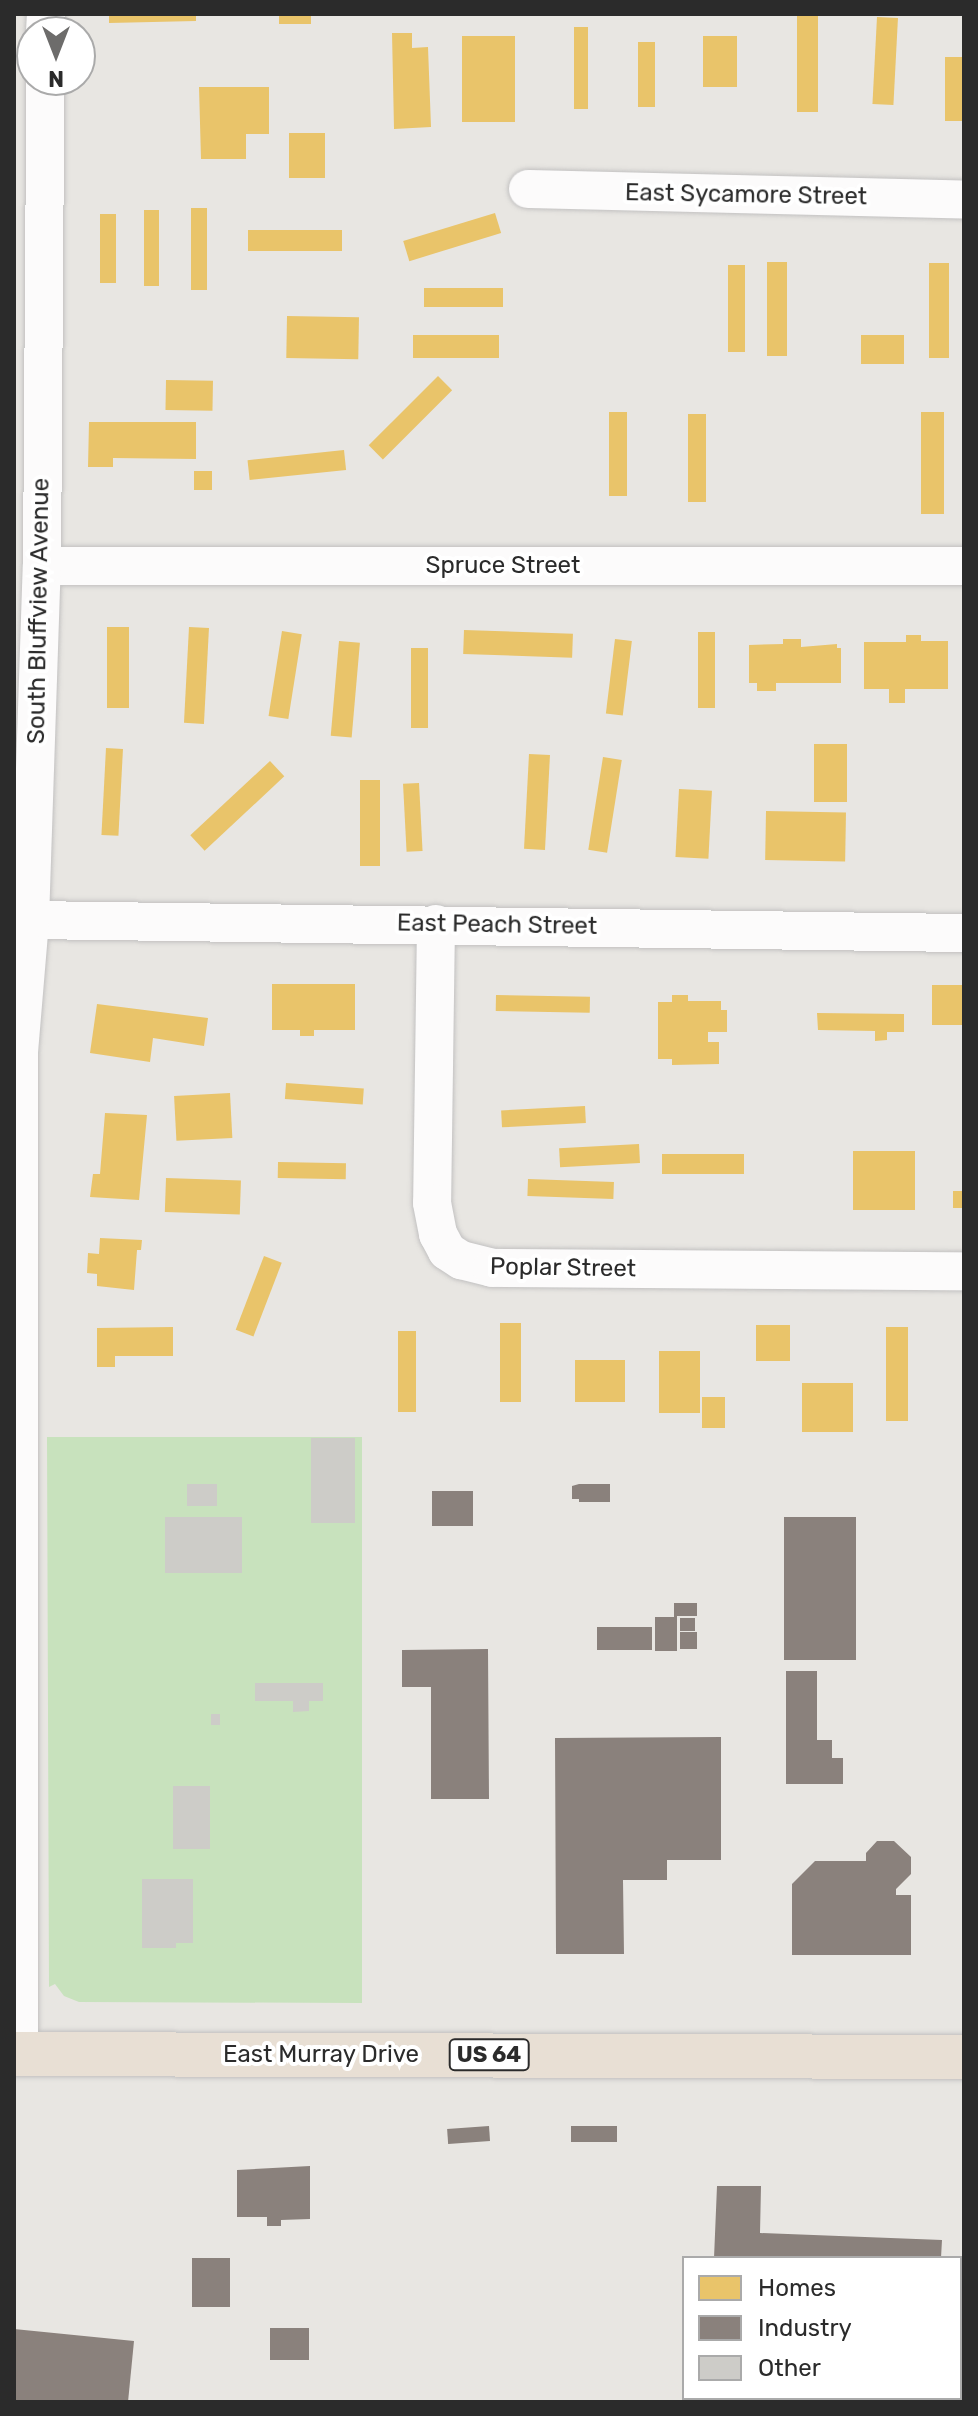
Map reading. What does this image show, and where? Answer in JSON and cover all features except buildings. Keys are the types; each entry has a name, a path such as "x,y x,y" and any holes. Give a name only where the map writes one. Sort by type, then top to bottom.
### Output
{"highway":[{"name":"East Murray Drive","path":"17,2054 964,2057"}],"street":[{"name":"South Bluffview Avenue","path":"17,2054 19,1052 30,920 42,566 45,96"},
{"name":"East Sycamore Street","path":"528,189 964,200"},
{"name":"Spruce Street","path":"42,566 964,566"},
{"name":"East Peach Street","path":"30,920 964,933"},
{"name":"Poplar Street","path":"436,924 432,1203 438,1234 447,1251 461,1260 492,1268 964,1271"}],"green space":[{"path":"47,1437 362,1437 362,2003 79,2002 64,1996 55,1984 49,1987"}]}
